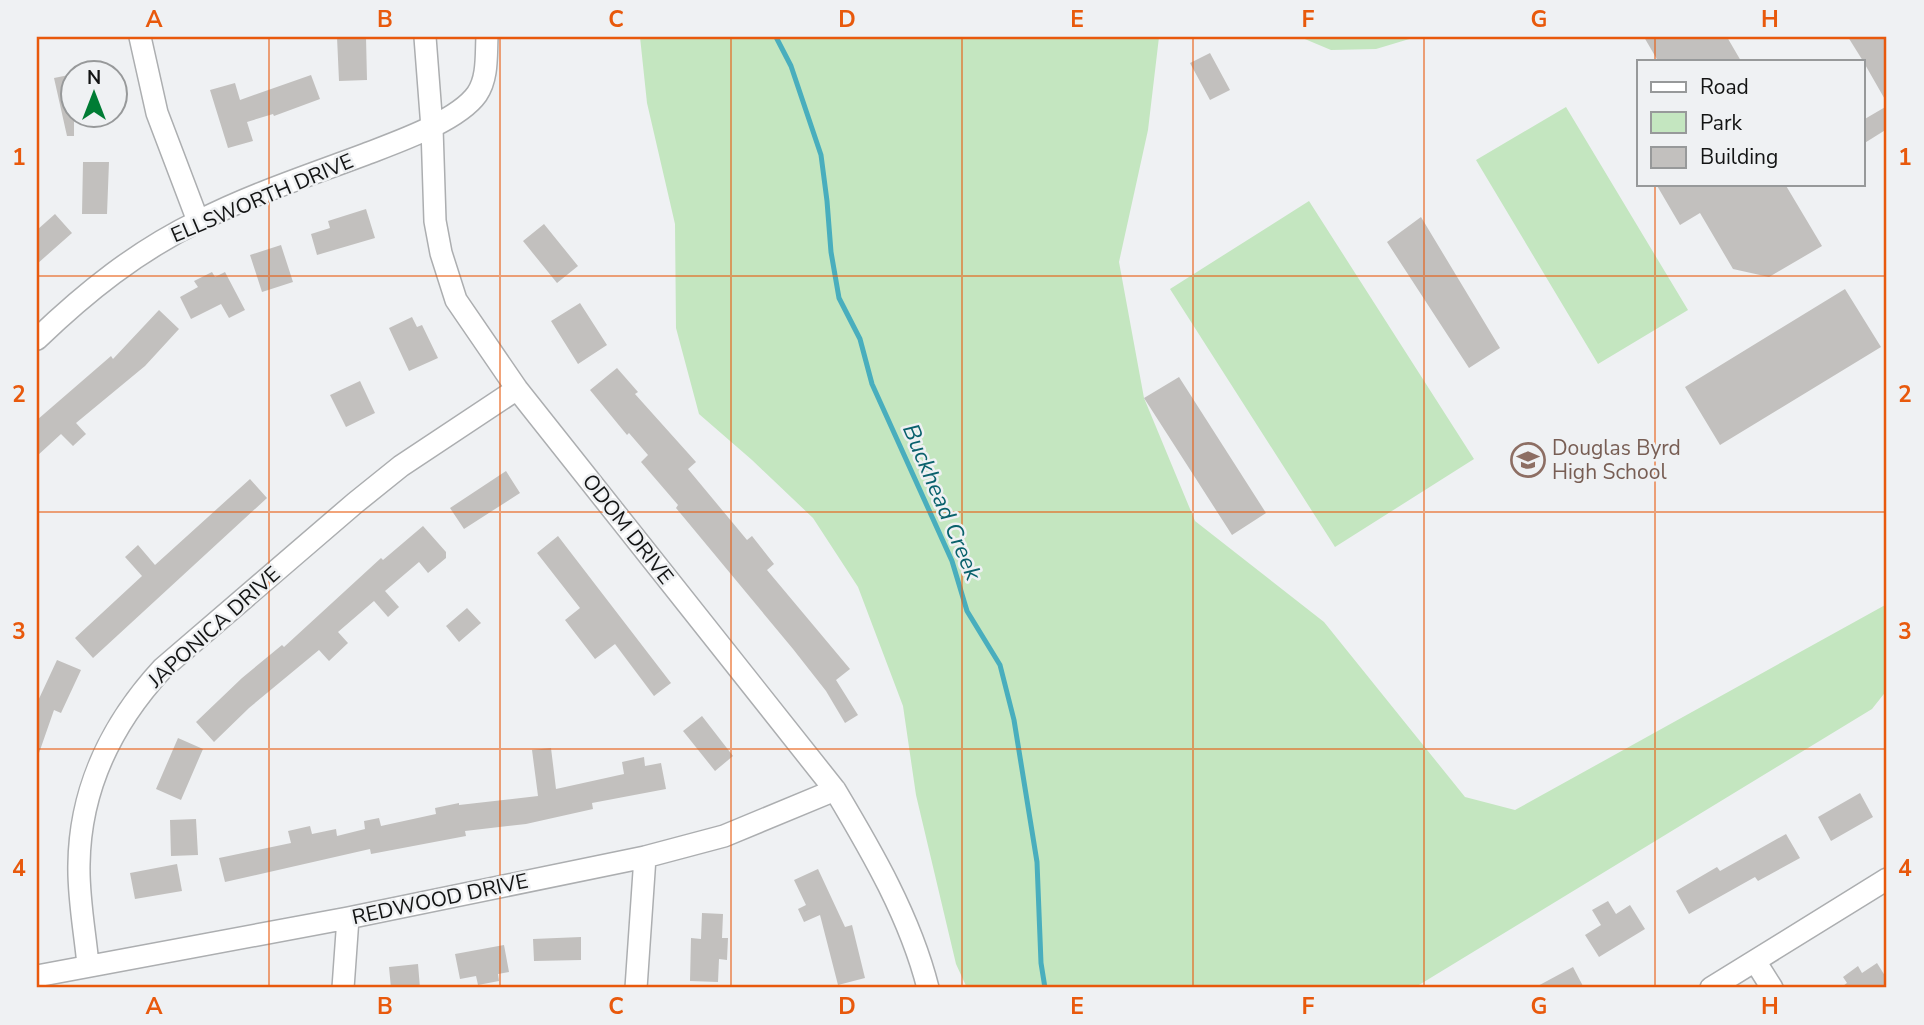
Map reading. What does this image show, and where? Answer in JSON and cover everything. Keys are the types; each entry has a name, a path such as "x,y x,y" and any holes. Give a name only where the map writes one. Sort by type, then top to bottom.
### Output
{"street":[{"path":"140,37 156,113 198,221"},
{"name":"ODOM DRIVE","path":"425,37 435,221 450,284 465,314 517,389 835,790 879,866 914,942 928,988"},
{"name":"ELLSWORTH DRIVE","path":"37,338 75,303 154,244 198,221 432,128 477,94 485,74 487,37"},
{"name":"JAPONICA DRIVE","path":"88,965 79,865 85,807 108,743 143,690 163,668 355,503 401,466 517,389"},
{"name":"REDWOOD DRIVE","path":"37,976 348,918 645,857 724,836 835,790"},
{"path":"636,988 645,857"},
{"path":"1711,988 1887,879"},
{"path":"343,988 348,918"},
{"path":"1755,961 1772,988"}],"green space":[{"path":"640,37 1159,37 1148,130 1119,262 1144,398 1195,521 1324,622 1465,797 1515,810 1887,604 1887,690 1872,709 1414,988 967,988 956,964 916,795 903,706 858,587 813,518 699,414 676,328 675,224 647,103"},
{"path":"1300,37 1416,37 1376,49 1331,50"},
{"path":"1566,107 1688,310 1598,364 1476,160"},
{"path":"1309,201 1474,459 1335,547 1170,289"}],"building":[{"path":"337,37 366,37 367,80 339,81"},
{"path":"1644,37 1727,37 1740,60 1657,60"},
{"path":"1848,37 1887,37 1887,103 1864,60"},
{"path":"1210,53 1230,90 1210,100 1190,63"},
{"path":"311,75 320,99 274,116 273,114 247,122 253,141 228,148 210,90 235,83 240,100"},
{"path":"60,77 60,105 54,78"},
{"path":"1887,106 1887,129 1864,143 1864,119"},
{"path":"66,130 74,130 74,136 67,136"},
{"path":"83,162 109,162 107,214 82,214"},
{"path":"1657,186 1786,186 1822,246 1769,277 1733,269 1700,213 1680,225"},
{"path":"366,209 375,238 317,255 311,234 330,228 328,221"},
{"path":"55,214 72,233 37,264 37,230"},
{"path":"1421,217 1500,348 1469,368 1387,242"},
{"path":"544,224 578,266 557,283 523,241"},
{"path":"281,245 293,282 262,292 250,255"},
{"path":"212,272 215,277 225,272 245,310 229,318 221,304 191,319 180,297 198,287 194,281"},
{"path":"1845,289 1881,347 1720,445 1685,387"},
{"path":"580,303 607,345 578,364 551,321"},
{"path":"159,310 179,329 145,366 76,423 86,434 73,446 61,434 37,456 37,420 111,356 113,359"},
{"path":"412,317 417,327 422,325 438,358 409,371 389,328"},
{"path":"617,368 638,392 635,394 696,462 688,469 747,540 752,536 774,564 767,570 850,669 836,680 858,715 845,723 826,691 641,462 648,455 629,433 627,435 590,390"},
{"path":"1179,377 1266,513 1232,535 1144,398"},
{"path":"360,381 375,413 346,427 330,395"},
{"path":"506,471 520,493 464,529 450,508"},
{"path":"250,479 267,498 93,658 75,638 142,576 125,557 138,545 155,565"},
{"path":"423,526 446,552 446,558 428,573 419,562 385,591 399,607 388,617 374,601 338,632 348,643 329,661 319,650 249,708 214,742 196,722 242,678 282,645 284,647 381,558 383,560"},
{"path":"558,536 671,683 654,696 615,644 595,659 565,620 580,608 537,553"},
{"path":"467,608 481,623 459,642 446,626"},
{"path":"57,660 81,670 61,713 54,710 39,753 37,703"},
{"path":"702,716 733,756 715,771 683,731"},
{"path":"178,738 203,749 181,800 156,789"},
{"path":"551,748 556,789 624,774 622,762 644,757 645,766 661,763 666,789 592,803 593,809 526,824 465,831 466,836 371,854 370,849 225,882 219,858 291,843 288,831 310,826 312,834 336,829 337,836 365,829 364,821 379,818 381,826 436,814 435,808 459,803 538,796 532,750"},
{"path":"1860,793 1873,817 1831,841 1818,817"},
{"path":"196,819 198,855 171,856 170,820"},
{"path":"1786,834 1800,858 1758,881 1755,877 1689,914 1676,891 1717,867 1720,871"},
{"path":"177,864 182,891 135,899 130,873"},
{"path":"818,869 845,927 852,925 865,978 838,985 820,915 804,922 798,909 806,905 794,880"},
{"path":"1608,901 1616,914 1630,905 1645,929 1599,957 1585,935 1601,925 1592,910"},
{"path":"702,913 723,914 722,938 728,938 727,960 719,959 718,982 690,981 691,938 701,939"},
{"path":"581,937 581,960 534,961 533,939"},
{"path":"504,945 509,972 498,974 499,981 478,985 476,976 460,979 455,954"},
{"path":"1877,963 1887,979 1887,988 1840,988 1847,983 1843,977 1858,966 1862,973"},
{"path":"418,964 420,988 391,988 389,967"},
{"path":"1573,967 1584,988 1534,988"}],"waterway":[{"name":"Buckhead Creek","path":"776,37 791,66 821,155 831,252 839,298 860,339 872,384 952,561 967,611 1000,665 1014,720 1037,862 1041,963 1045,988"}],"place":[{"name":"Douglas Byrd High School","path":"1528,460"}]}
